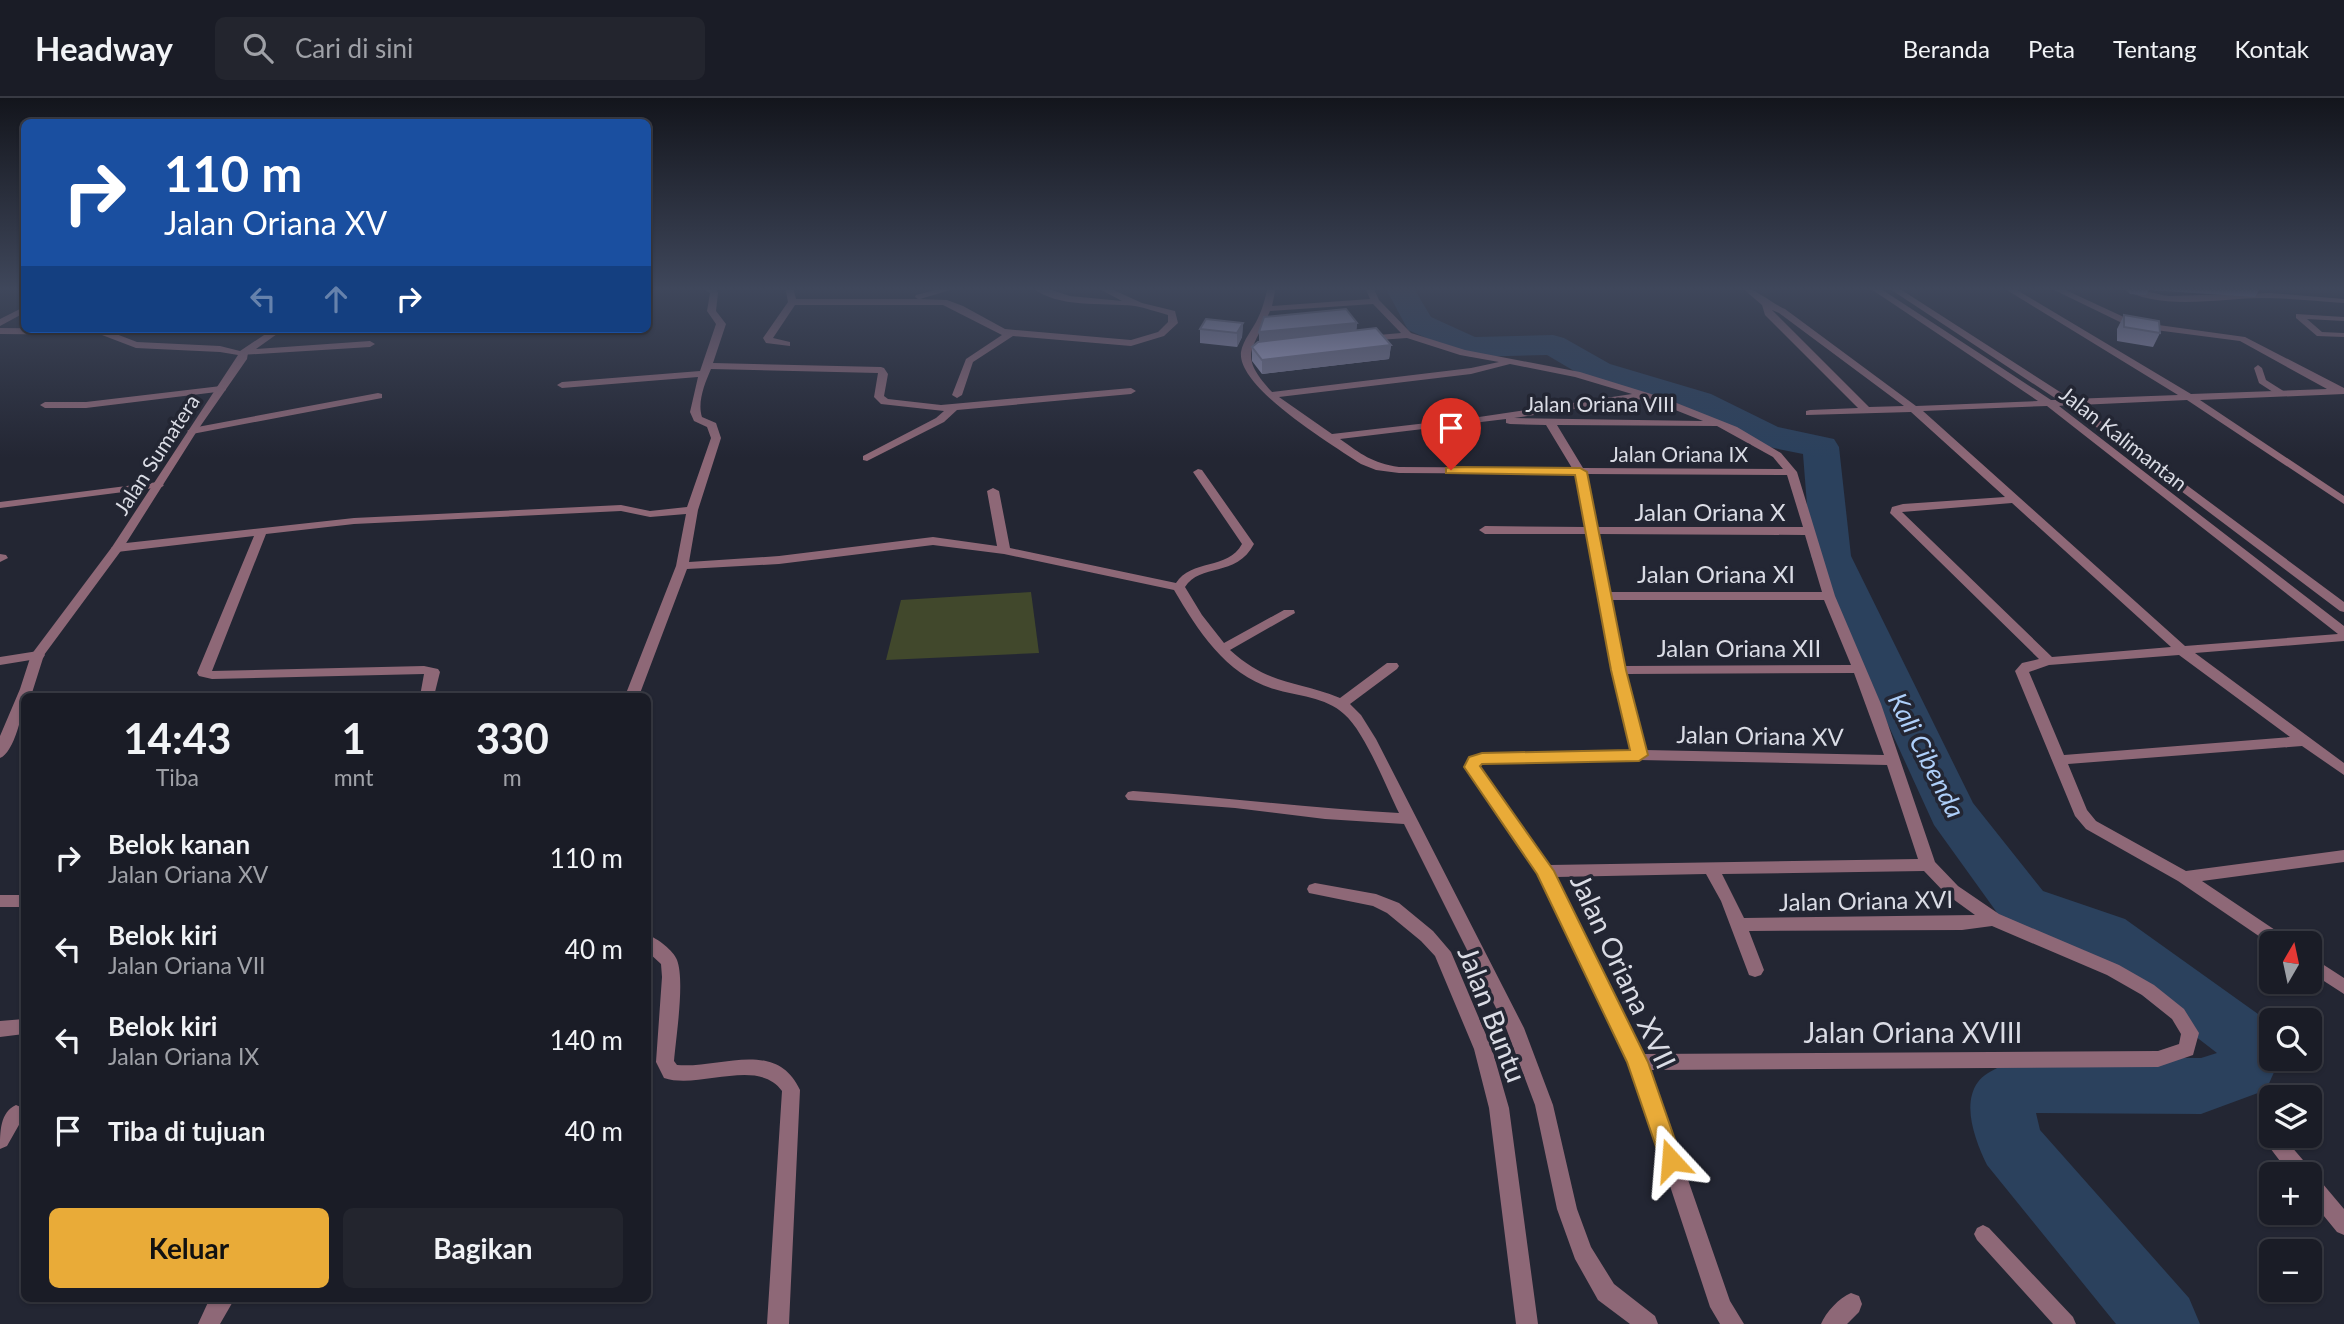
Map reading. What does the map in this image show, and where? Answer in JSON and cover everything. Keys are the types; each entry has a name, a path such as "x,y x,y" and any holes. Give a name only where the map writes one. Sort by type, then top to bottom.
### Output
{"street":[{"path":"134,344 220,349 243,354 367,344"},
{"path":"243,354 257,344"},
{"path":"633,693 682,566 692,510 716,438 712,425 698,419 695,412 714,344"},
{"path":"867,458 940,420 956,401 969,360 994,344"},
{"path":"1244,353 1249,344"},
{"path":"1436,344 1463,353 1577,374 1646,395 1722,424 1771,450 1791,472 1829,596 1860,670 1928,865 1952,890 1993,919"},
{"path":"1800,344 1867,411"},
{"path":"1826,344 1914,410 2183,650 2344,769"},
{"name":"Jalan Kalimantan","path":"1959,344 2050,404 2344,635"},
{"name":"Jalan Kalimantan","path":"1979,344 2070,403 2344,608"},
{"path":"2101,344 2190,398 2344,501"},
{"path":"2252,344 2342,391"},
{"path":"1244,353 1258,351"},
{"name":"Jalan Oriana IX","path":"1244,353 1250,374 1270,395 1376,467 1399,470 1791,472"},
{"name":"Jalan Sumatera","path":"26,693 38,655 117,548 243,354"},
{"path":"1270,395 1471,371 1514,362"},
{"path":"562,385 705,370 881,370 883,374 879,397 885,402 956,401 1131,391"},
{"path":"45,405 86,405 221,389"},
{"path":"1810,413 2342,391"},
{"path":"2324,392 2344,404"},
{"path":"1331,437 1479,420 1646,395"},
{"path":"192,431 378,396"},
{"name":"Jalan Oriana VIII","path":"1479,420 1551,424 1722,424"},
{"path":"1551,424 1580,472 1594,532 1618,670 1639,755"},
{"path":"1179,587 1181,581 1190,575 1236,560 1245,553 1248,544 1198,471"},
{"path":"0,505 158,485"},
{"path":"993,491 1004,550"},
{"path":"2013,500 1903,507 1896,509 1895,513 2049,661"},
{"path":"117,548 367,520 614,508 657,514 692,510"},
{"name":"Jalan Oriana X","path":"1485,530 1809,531"},
{"path":"262,531 204,673 212,675 424,670 433,672 434,677 428,693"},
{"path":"682,566 779,561 933,541 1004,550 1179,587 1221,650 1262,680 1346,708 1368,739 1516,1028 1544,1105 1567,1209 1582,1252 1606,1292 1647,1324"},
{"name":"Jalan Oriana XI","path":"1604,596 1829,596"},
{"path":"1221,650 1289,613"},
{"path":"2263,931 2184,877 2091,825 2080,811 2022,671 2026,666 2049,661 2344,635"},
{"path":"0,661 38,655"},
{"path":"1346,708 1392,666"},
{"name":"Jalan Oriana XII","path":"1618,670 1860,670"},
{"name":"Jalan Sumatera","path":"0,752 21,704"},
{"path":"2058,760 2305,741"},
{"name":"Jalan Oriana XV","path":"1475,775 1472,767 1475,761 1482,758 1639,755 1892,760"},
{"name":"Jalan Oriana XVII","path":"1475,775 1545,871 1638,1062 1721,1307 1733,1324"},
{"path":"1133,796 1409,819"},
{"path":"2184,877 2344,856"},
{"name":"Jalan Oriana XVI","path":"1545,871 1928,865"},
{"path":"1711,868 1738,925 1755,970"},
{"name":"Jalan Buntu","path":"1315,889 1376,900 1393,908 1427,936 1441,952 1483,1049 1499,1108 1527,1324"},
{"path":"0,901 21,901"},
{"name":"Jalan Oriana XVI","path":"1738,925 1962,923 1993,919"},
{"name":"Jalan Oriana XVIII","path":"1638,1062 2158,1059 2187,1049 2190,1033 2178,1014 2148,990 2113,970 1993,919"},
{"path":"651,945 669,961 671,977 665,1062 671,1072 680,1074 759,1068 776,1072 791,1090 778,1324"},
{"path":"2322,971 2344,987"},
{"path":"0,1029 21,1027"},
{"path":"0,1140 16,1114"},
{"path":"2280,1148 2292,1162"},
{"path":"2322,1198 2344,1225"},
{"path":"209,1324 220,1302"},
{"path":"1832,1324 1851,1304"}],"lane":[{"path":"2258,368 2262,381 2282,394"},
{"path":"1983,1234 2066,1324"}],"green space":[{"path":"1031,592 1039,653 886,660 901,600"}],"building":[{"path":"1255,344 1391,345 1262,360 1252,347"}],"waterway":[{"name":"Kali Cibenda","path":"1464,344 1470,347 1553,345 1598,371 1699,401 1767,436 1821,447 1831,556 1952,812 2023,906 2105,935 2254,1046 2244,1071 2201,1086 2026,1085 2001,1100 2010,1144 2163,1324"}],"route":[{"path":"1451,470 1580,472 1594,532 1618,670 1639,755 1482,758 1475,761 1472,767 1525,847 1545,871 1638,1062 1671,1160"}]}
